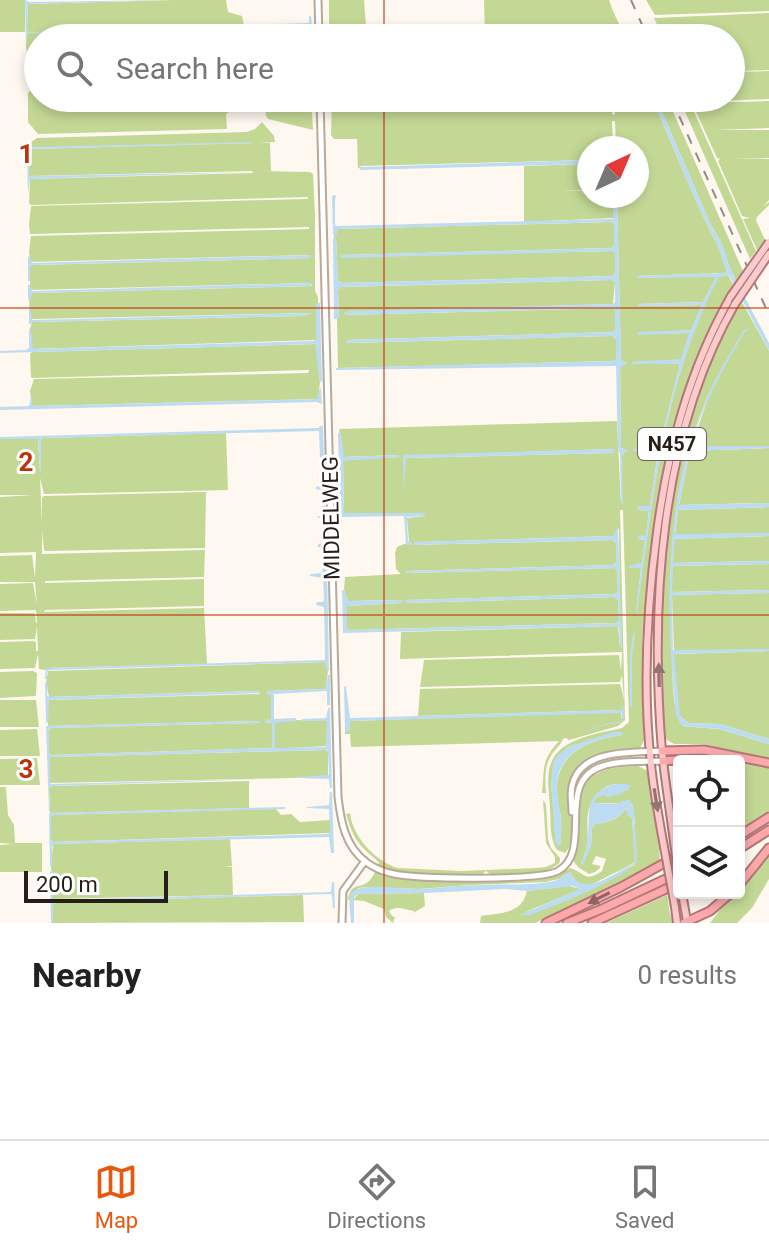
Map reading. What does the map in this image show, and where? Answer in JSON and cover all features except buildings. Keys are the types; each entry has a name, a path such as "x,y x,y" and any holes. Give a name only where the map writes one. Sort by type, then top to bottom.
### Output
{"highway":[{"path":"662,751 704,750 769,763"},
{"path":"663,761 673,760"},
{"path":"745,832 769,817"},
{"path":"745,845 769,830"},
{"path":"745,878 769,848"},
{"path":"546,923 673,858"},
{"path":"567,923 673,875"},
{"path":"592,923 673,884"},
{"path":"685,922 710,911 724,899"}],"main road":[{"name":"N457","path":"677,923 650,751 648,624 654,555 665,475 691,382 731,296 769,242"},
{"name":"N457","path":"673,835 662,751 660,702 660,600 672,477 689,409 718,337 735,304 769,254"},
{"path":"683,899 685,922"}],"street":[{"path":"318,0 319,24"},
{"name":"MIDDELWEG","path":"320,112 338,797 347,838 365,861"},
{"path":"574,841 572,786 582,767 603,756 662,751"},
{"path":"342,923 344,888 365,861 383,871 401,875 466,878 543,875 557,871 573,853 577,794 587,775 604,766 663,761"}],"green space":[{"path":"0,0 25,0 24,32 0,32"},
{"path":"226,0 228,12 242,16 244,24 27,24 28,4"},
{"path":"329,0 364,0 366,24 329,24"},
{"path":"484,0 609,0 620,24 485,24"},
{"path":"646,0 769,0 769,11 655,15"},
{"path":"769,13 769,70 745,71 745,24 657,24 654,18"},
{"path":"769,71 769,99 745,100 745,72"},
{"path":"769,101 769,128 714,130 769,130 769,158 734,159 769,159 769,200 763,206 769,202 769,205 756,220 765,240 757,250 743,219 750,218 742,216 718,161 720,159 696,112 745,112 745,102"},
{"path":"28,112 229,112 226,114 227,129 38,134 28,122"},
{"path":"266,112 312,112 313,130 268,119"},
{"path":"332,112 612,112 615,115 615,112 658,112 727,271 637,276 717,276 703,302 639,304 702,305 691,330 638,334 690,333 681,360 632,364 680,364 659,448 634,449 658,452 650,506 637,507 638,510 649,511 646,536 638,536 638,539 645,540 642,564 629,566 641,568 636,613 663,441 685,358 718,277 728,275 733,284 691,373 665,462 649,568 642,642 644,740 637,750 596,757 578,768 571,783 572,837 565,853 557,850 552,835 548,785 551,763 572,742 622,728 629,722 623,510 620,510 625,720 618,726 563,739 548,763 546,793 542,793 544,766 559,741 351,747 350,734 345,734 349,731 350,721 621,712 622,721 622,710 418,716 420,689 620,684 624,699 622,675 620,682 420,687 424,660 619,655 621,671 622,652 400,659 401,632 618,626 620,647 619,528 614,536 416,542 413,545 613,540 616,543 616,562 613,565 406,573 615,568 618,591 615,594 405,601 614,597 618,600 619,621 616,623 349,630 347,606 402,601 348,601 344,590 345,577 401,574 396,569 395,553 397,547 409,542 407,518 425,516 344,513 343,461 399,457 343,457 339,429 617,421 621,504 622,455 627,450 621,448 620,367 627,363 621,361 617,208 649,208 649,136 616,136 615,121 612,121 613,136 577,136 577,160 361,166 358,169 357,139 334,139 331,135","holes":["614,449 613,453 406,458 405,466 403,456","622,732 622,735 597,741 575,752 561,769 557,781 561,826 556,844 551,781 568,747"]},
{"path":"662,112 673,112 743,271 736,281"},
{"path":"685,112 694,112 756,251 750,259"},
{"path":"262,122 274,136 275,142 258,143 270,143 271,171 260,171 313,174 315,291 318,297 316,340 32,349 32,322 303,316 312,313 31,319 29,300 32,293 312,286 311,283 30,290 32,265 311,258 310,255 30,262 31,236 309,229 30,234 31,206 308,199 29,203 30,179 253,173 31,176 30,149 253,143 28,148 37,138 247,132"},
{"path":"577,164 577,190 563,191 577,191 577,208 614,208 614,218 524,222 524,166"},
{"path":"614,223 612,248 341,257 613,251 613,276 338,281 334,235 338,229"},
{"path":"615,282 613,304 345,312 346,315 613,308 613,332 346,340 346,343 612,336 616,339 614,361 338,368 340,287"},
{"path":"742,302 769,351 769,446 691,447 712,387 688,452 675,520 670,590 673,686 676,711 682,726 719,729 769,744 769,759 703,744 674,744 667,740 664,731 662,646 665,561 676,478 697,396 722,336"},
{"path":"316,344 320,382 318,399 32,405 30,391 34,379 308,373 309,370 33,378 32,352"},
{"path":"226,433 228,490 44,494 40,478 42,524 44,496 206,492 205,548 46,551 42,530 42,554 205,550 204,577 45,581 204,579 204,606 44,612 204,608 207,664 45,670 39,669 38,654 35,668 0,669 0,642 33,641 38,651 37,627 35,639 0,640 0,613 33,613 37,623 36,610 0,611 0,584 33,583 37,605 35,582 0,582 0,556 32,555 35,578 36,552 0,553 0,497 35,495 0,495 0,439 38,439 41,472 43,438"},
{"path":"769,448 769,503 679,505 690,451"},
{"path":"769,507 769,533 675,535 678,510"},
{"path":"769,536 769,561 673,563 674,539"},
{"path":"769,564 769,590 672,592 672,566"},
{"path":"769,593 769,649 674,651 672,595"},
{"path":"769,651 769,739 720,724 688,723 679,715 673,654"},
{"path":"325,662 328,671 324,689 266,691 271,694 271,719 265,722 272,723 272,748 49,753 51,728 260,721 48,726 48,700 259,694 260,691 49,697 46,683 48,671"},
{"path":"0,672 37,673 36,696 0,698"},
{"path":"0,700 36,700 39,727 0,727"},
{"path":"327,721 328,746 275,749 275,722"},
{"path":"37,729 40,756 0,756 0,730"},
{"path":"326,750 328,776 50,783 50,757"},
{"path":"37,758 40,785 0,785 0,759"},
{"path":"745,763 769,765 769,811 745,826"},
{"path":"638,766 646,770 649,777 660,860 586,900 535,923 480,923 481,916 516,908 527,891 569,886 581,889 523,913 582,893 633,866 635,862 588,885 578,883 570,872 559,879 545,882 419,889 366,887 359,888 348,900 351,890 366,884 376,870 405,878 440,880 537,878 552,876 570,868 588,877 596,875 602,871 606,859 596,856 592,864 600,868 589,874 574,862 581,794 597,774 614,768","holes":["608,786 629,786 628,790 597,796 593,802 595,805 632,804 634,853 632,818 625,809 612,820 595,824 591,846 581,864 587,846 590,806 598,793"]},
{"path":"249,781 249,808 50,813 49,788 52,786"},
{"path":"0,787 6,787 8,815 14,825 15,843 42,843 42,872 0,872 0,845 13,844 0,843"},
{"path":"543,800 546,804 548,839 560,862 547,870 528,874 396,872 378,866 379,863 355,838 346,814 350,813 355,830 366,847 398,868 461,871 537,868 555,863 555,857 546,843"},
{"path":"276,809 281,815 291,814 300,822 330,820 330,833 51,840 53,815"},
{"path":"230,839 232,866 224,866 232,867 233,895 53,899 53,844"},
{"path":"769,854 769,879 752,908 737,923 710,923 729,899 745,899 745,883"},
{"path":"424,893 425,906 413,913 398,908 389,911 395,917 393,923 386,917 384,909 353,900 358,894"},
{"path":"303,895 304,922 53,923 53,905 57,902"},
{"path":"667,895 673,923 606,923"}],"water":[{"path":"25,0 174,0 28,4 26,24"},
{"path":"658,112 662,112 733,275 769,343 769,351 730,277 719,277 700,317 673,399 655,484 637,614 641,568 629,566 642,563 645,540 638,539 638,536 646,535 649,511 637,510 637,507 650,505 658,453 633,449 659,448 680,364 632,362 681,359 689,333 638,335 638,332 691,330 701,305 638,306 703,302 716,277 637,276 727,271"},
{"path":"253,142 30,149 31,176 254,172 30,179 28,194 27,151 29,147"},
{"path":"577,160 577,164 360,170 360,167"},
{"path":"336,195 337,226 612,219 614,208 617,208 621,360 627,363 620,368 621,448 628,450 622,455 623,505 616,366 336,370 614,361 616,339 612,336 346,343 346,340 613,332 615,310 612,308 344,313 613,304 615,282 340,287 339,319 334,319 333,238 336,238 338,281 343,283 613,276 613,251 341,258 342,255 611,248 614,246 614,223 338,229 333,235 332,196"},
{"path":"311,255 311,258 32,265 28,281 28,257 32,263"},
{"path":"311,283 311,286 32,293 28,300 28,285 32,291"},
{"path":"316,303 320,303 320,382 315,344 0,353 29,348 29,329 33,349 314,341"},
{"path":"29,305 32,320 312,313 303,316 29,324"},
{"path":"748,328 714,388 691,446 769,448 690,451 679,505 769,503 769,507 678,510 675,534 769,533 769,536 675,539 673,563 769,561 769,564 673,566 672,592 769,590 769,593 672,595 673,650 769,649 674,654 680,716 688,723 720,724 769,739 769,744 719,729 682,726 676,716 670,638 671,560 680,482 690,444 703,407 743,331"},
{"path":"320,388 322,404 0,410 0,407 29,406 31,396 32,405 36,406 317,399"},
{"path":"323,426 325,558 322,548 318,547 323,543 322,519 316,517 322,516 321,490 316,489 321,485 319,431 43,438 41,472 38,439 0,439 0,437"},
{"path":"338,433 341,433 344,457 399,457 343,461 344,513 425,513 425,516 407,517 408,541 412,542 411,545 406,545 404,516 340,517"},
{"path":"615,449 614,453 406,458 404,493 403,455"},
{"path":"618,527 622,648 617,626 343,633 342,590 348,601 402,600 402,603 347,606 349,630 616,623 619,620 618,600 614,597 405,601 615,594 618,591 615,568 406,573 613,565 616,562 616,543 613,540 413,545 416,542 613,536"},
{"path":"325,565 329,671 325,662 49,670 45,679 46,668 325,660 324,607 316,605 324,600 323,578 310,574 322,573"},
{"path":"328,675 330,705 327,705 326,691 274,694 274,719 296,718 296,721 275,723 275,748 326,747 327,721 302,719 326,718 330,708 332,788 329,779 298,778 329,775 326,750 50,757 51,784 292,778 52,786 49,788 49,811 46,726 260,721 51,728 49,753 52,755 272,748 272,723 265,722 271,719 271,695 266,691 324,689"},
{"path":"45,683 49,697 260,693 49,700 48,723"},
{"path":"346,686 350,718 621,710 623,705 624,718 620,722 622,713 350,721 350,731 345,731"},
{"path":"613,732 622,732 623,735 584,746 562,766 557,782 561,827 559,846 555,838 551,781 553,762 568,747"},
{"path":"615,784 630,786 621,794 597,797 594,803 616,804 630,800 634,811 637,861 604,883 530,915 520,915 580,889 573,886 527,891 358,894 354,897 354,923 351,923 349,903 352,893 363,888 536,884 554,881 570,872 581,884 589,884 616,874 635,862 632,818 627,815 627,809 612,820 595,824 591,846 581,864 587,845 592,800 604,788"},
{"path":"330,792 334,853 331,853 329,837 54,844 50,866 50,813 285,807 53,815 53,842 328,834 329,809 307,807 329,805"},
{"path":"53,870 54,900 331,892 334,882 335,908 331,894 57,902 53,905 51,923 50,872"}],"waterway":[{"path":"631,706 634,634"}],"railway":[{"path":"631,0 642,24"},
{"path":"677,112 769,315"}]}
